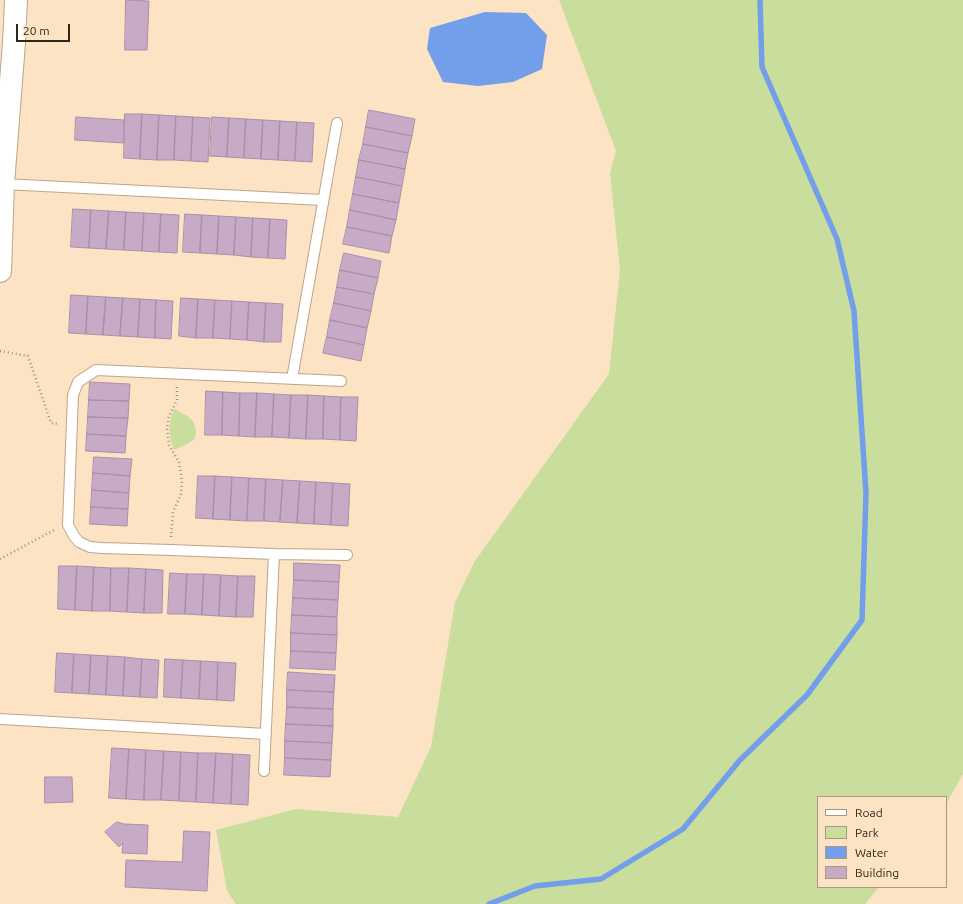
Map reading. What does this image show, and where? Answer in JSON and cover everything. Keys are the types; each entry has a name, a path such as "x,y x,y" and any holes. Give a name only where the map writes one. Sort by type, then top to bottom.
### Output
{"main road":[{"path":"0,271 3,184 16,0"}],"lane":[{"path":"292,379 337,123"},
{"path":"3,184 323,200"},
{"path":"341,381 96,370 78,382 73,395 68,525 79,542 102,548 347,555"},
{"path":"264,772 274,554"},
{"path":"0,719 266,734"}],"path":[{"path":"0,351 28,356 51,423 72,427"},
{"path":"170,550 173,512 181,494 182,481 178,462 169,445 167,429 169,416 177,400 178,374"},
{"path":"0,559 68,522"}],"green space":[{"path":"559,0 963,0 963,774 947,802 947,796 817,796 817,888 878,888 865,904 236,904 227,891 216,830 296,809 398,817 431,747 455,602 475,561 609,374 620,270 610,173 616,151"},
{"path":"174,409 191,419 195,426 196,436 187,444 174,450 170,430"}],"water":[{"path":"485,12 526,13 547,35 542,69 513,82 478,86 443,82 427,49 430,28"}],"building":[{"path":"126,0 149,1 147,50 125,50"},
{"path":"369,110 415,119 412,136 366,127"},
{"path":"125,114 142,114 140,159 124,158"},
{"path":"142,114 159,115 157,160 140,159"},
{"path":"159,115 176,116 174,160 157,160"},
{"path":"176,116 193,117 191,161 174,160"},
{"path":"76,117 124,120 124,143 75,140"},
{"path":"193,117 210,118 208,162 191,161"},
{"path":"212,117 229,118 227,157 210,156"},
{"path":"229,118 246,119 244,158 227,157"},
{"path":"246,119 263,120 261,159 244,158"},
{"path":"263,120 280,121 278,160 261,159"},
{"path":"280,121 297,122 295,161 278,160"},
{"path":"297,122 314,123 312,162 295,161"},
{"path":"366,127 412,136 408,153 363,144"},
{"path":"363,144 408,153 405,169 359,160"},
{"path":"359,160 405,169 402,186 356,177"},
{"path":"356,177 402,186 399,203 353,194"},
{"path":"353,194 399,203 396,220 350,210"},
{"path":"73,209 91,210 89,248 71,247"},
{"path":"91,210 109,211 106,249 89,248"},
{"path":"350,210 396,220 392,236 347,227"},
{"path":"109,211 126,212 124,250 106,249"},
{"path":"126,212 144,213 142,251 124,250"},
{"path":"144,213 161,214 159,252 142,251"},
{"path":"161,214 179,215 177,253 159,252"},
{"path":"185,214 202,215 200,253 183,252"},
{"path":"202,215 219,216 217,254 200,253"},
{"path":"219,216 236,217 234,255 217,254"},
{"path":"236,217 253,218 251,257 234,255"},
{"path":"253,218 270,219 268,258 251,257"},
{"path":"270,219 287,220 285,259 268,258"},
{"path":"347,227 392,236 389,253 343,244"},
{"path":"344,253 381,261 378,278 340,270"},
{"path":"340,270 378,278 374,294 337,287"},
{"path":"337,287 374,294 371,311 334,303"},
{"path":"71,295 88,296 86,334 69,333"},
{"path":"88,296 106,297 103,335 86,334"},
{"path":"106,297 123,298 120,336 103,335"},
{"path":"123,298 140,299 138,337 120,336"},
{"path":"181,298 198,299 196,338 179,336"},
{"path":"140,299 156,300 155,338 138,337"},
{"path":"198,299 215,300 213,338 196,338"},
{"path":"156,300 173,301 171,339 155,338"},
{"path":"215,300 232,301 230,339 213,338"},
{"path":"232,301 249,302 247,340 230,339"},
{"path":"249,302 266,303 264,342 247,340"},
{"path":"266,303 283,304 281,342 264,342"},
{"path":"334,303 371,311 367,328 330,320"},
{"path":"330,320 367,328 364,345 327,337"},
{"path":"327,337 364,345 361,361 323,353"},
{"path":"90,382 130,384 129,401 89,400"},
{"path":"206,391 223,392 222,435 205,435"},
{"path":"223,392 240,393 239,436 222,435"},
{"path":"240,393 257,393 255,437 239,436"},
{"path":"257,393 274,394 272,437 255,437"},
{"path":"274,394 291,395 289,438 272,437"},
{"path":"291,395 308,395 306,439 289,438"},
{"path":"308,395 324,396 323,439 306,439"},
{"path":"324,396 341,397 340,440 323,439"},
{"path":"341,397 358,397 356,441 340,440"},
{"path":"89,400 129,401 128,418 88,417"},
{"path":"88,417 128,418 126,436 87,434"},
{"path":"87,434 126,436 125,453 86,451"},
{"path":"94,457 132,459 130,476 93,473"},
{"path":"93,473 130,476 129,493 92,490"},
{"path":"198,476 215,476 213,519 196,518"},
{"path":"215,476 232,477 230,520 213,519"},
{"path":"232,477 249,478 247,521 230,520"},
{"path":"249,478 266,479 264,521 247,521"},
{"path":"266,479 283,480 280,522 264,521"},
{"path":"283,480 300,481 297,523 280,522"},
{"path":"300,481 316,482 314,524 297,523"},
{"path":"316,482 333,483 331,525 314,524"},
{"path":"333,483 350,484 348,526 331,525"},
{"path":"92,490 129,493 128,509 91,507"},
{"path":"91,507 128,509 127,526 90,524"},
{"path":"294,563 340,565 339,582 294,580"},
{"path":"59,566 77,566 75,610 58,609"},
{"path":"77,566 94,567 92,611 75,610"},
{"path":"94,567 111,568 110,611 92,611"},
{"path":"111,568 129,568 127,612 110,611"},
{"path":"129,568 146,569 144,613 127,612"},
{"path":"146,569 163,570 162,613 144,613"},
{"path":"170,573 187,574 185,614 168,614"},
{"path":"187,574 204,574 202,615 185,614"},
{"path":"204,574 221,575 219,616 202,615"},
{"path":"221,575 238,576 236,617 219,616"},
{"path":"238,576 255,576 253,617 236,617"},
{"path":"294,580 339,582 338,600 293,598"},
{"path":"293,598 338,600 337,617 292,615"},
{"path":"292,615 337,617 337,635 291,633"},
{"path":"291,633 337,635 336,653 291,651"},
{"path":"291,651 336,653 335,670 290,668"},
{"path":"57,653 74,654 72,693 55,692"},
{"path":"74,654 91,655 89,694 72,693"},
{"path":"91,655 108,656 106,695 89,694"},
{"path":"108,656 125,657 123,696 106,695"},
{"path":"125,657 142,659 140,697 123,696"},
{"path":"142,659 159,660 157,698 140,697"},
{"path":"165,659 183,660 181,698 164,697"},
{"path":"183,660 201,661 199,699 181,698"},
{"path":"201,661 218,662 217,700 199,699"},
{"path":"218,662 236,663 234,701 217,700"},
{"path":"288,672 335,675 334,692 287,690"},
{"path":"287,690 334,692 333,709 287,707"},
{"path":"287,707 333,709 333,726 286,724"},
{"path":"286,724 333,726 332,743 285,741"},
{"path":"285,741 332,743 331,760 285,758"},
{"path":"112,748 129,749 126,799 109,798"},
{"path":"129,749 146,750 144,800 126,799"},
{"path":"146,750 164,751 161,800 144,800"},
{"path":"164,751 181,752 179,801 161,800"},
{"path":"181,752 198,753 196,802 179,801"},
{"path":"198,753 216,753 213,803 196,802"},
{"path":"216,753 233,754 231,804 213,803"},
{"path":"233,754 250,755 248,805 231,804"},
{"path":"285,758 331,760 330,777 284,775"},
{"path":"45,777 72,777 73,802 45,803"},
{"path":"117,822 124,824 148,825 147,854 122,853 123,843 119,847 105,832"},
{"path":"184,831 210,832 207,891 125,887 126,860 182,862"}],"waterway":[{"path":"489,904 535,886 601,879 683,829 740,760 807,695 862,620 866,493 854,311 837,239 762,67 760,0"}]}
